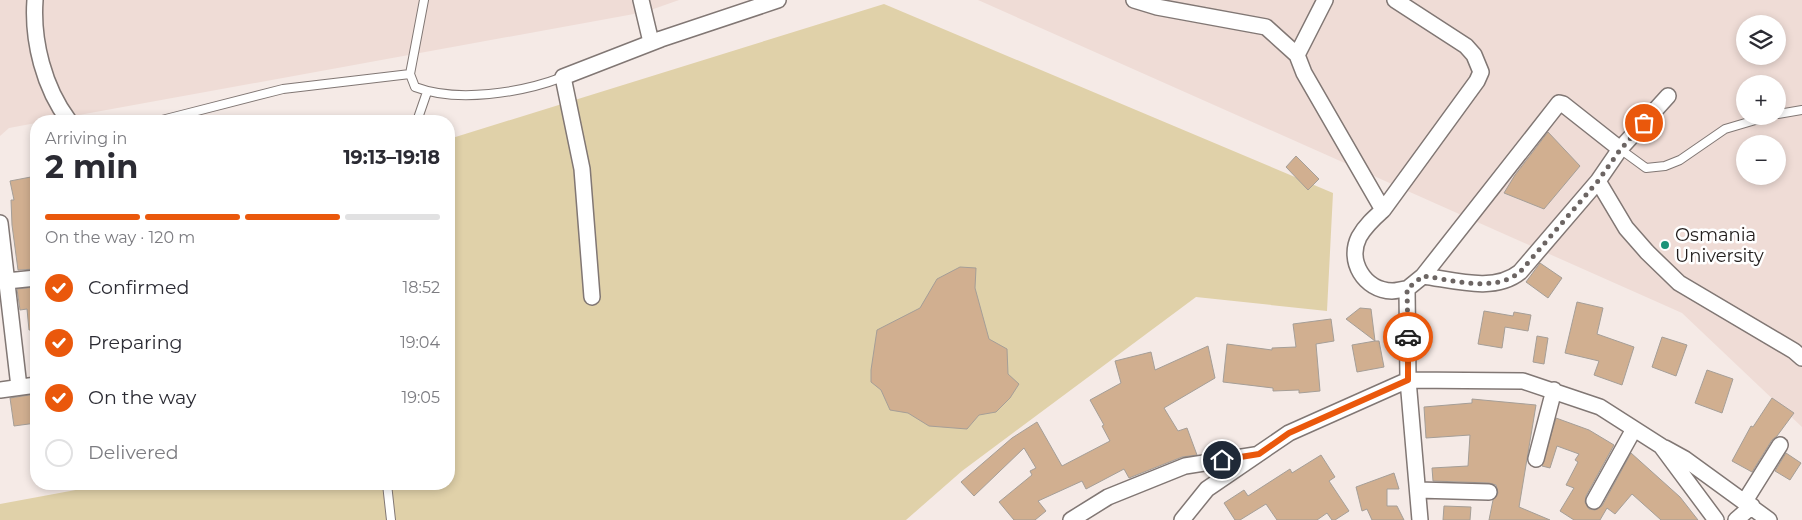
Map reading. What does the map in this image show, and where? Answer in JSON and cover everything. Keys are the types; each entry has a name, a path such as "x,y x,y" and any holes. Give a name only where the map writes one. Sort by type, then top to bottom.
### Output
{"street":[{"path":"35,0 34,20 38,52 51,90 66,115"},
{"path":"641,0 651,42"},
{"path":"592,297 582,170 563,77 651,42 778,0"},
{"path":"1134,0 1157,7 1266,27 1297,54 1304,73 1383,210"},
{"path":"1297,54 1325,0"},
{"path":"1395,0 1466,46 1474,55 1481,72 1477,81 1383,210 1368,224 1359,238 1355,258 1360,274 1373,285 1390,291 1407,289 1423,276 1558,104 1563,104 1620,150"},
{"path":"1423,276 1492,284 1510,280 1520,272 1598,181 1620,150 1668,96"},
{"path":"1598,181 1626,228 1647,252 1679,283 1799,352"},
{"path":"0,223 19,387"},
{"path":"7,281 30,279"},
{"path":"1407,289 1408,380 1420,520"},
{"path":"1182,520 1207,489 1289,433 1408,380 1523,380 1554,390 1600,408 1686,459 1769,520"},
{"path":"0,390 30,386"},
{"path":"1536,459 1554,390"},
{"path":"1594,501 1634,429"},
{"path":"1736,520 1748,504 1780,445"},
{"path":"1662,446 1716,520"},
{"path":"1070,520 1108,497 1185,466 1259,454"},
{"path":"1418,490 1489,492"}],"lane":[{"path":"424,0 410,74 414,87 427,92 469,95 534,88 563,77"},
{"path":"181,115 283,89 410,74"},
{"path":"419,115 427,92"},
{"path":"1786,113 1802,110"},
{"path":"1620,150 1646,168 1665,166 1680,160 1725,129 1739,125"},
{"path":"388,490 391,520"}],"shaded area":[{"path":"0,0 679,0 645,12 79,115 30,115 30,124 9,128 0,136"},
{"name":"Osmania University","path":"978,0 1802,0 1802,427 1682,313"},
{"path":"884,4 1333,193 1327,311 1196,297 962,471 906,520 0,520 0,504 76,490 455,490 455,137"}],"building":[{"path":"1548,132 1580,166 1544,209 1504,193 1515,175"},
{"path":"1296,156 1319,179 1308,190 1286,167"},
{"path":"30,177 30,269 18,270 12,225 11,200 14,200 10,181"},
{"path":"1540,263 1562,278 1548,298 1526,282"},
{"path":"960,267 976,268 975,288 989,339 1007,349 1008,374 1019,384 1010,398 996,412 979,415 967,429 929,426 908,413 890,410 881,390 871,382 877,330 920,308 937,279"},
{"path":"30,288 30,330 27,309 20,310 17,289"},
{"path":"1577,302 1603,308 1597,334 1634,347 1622,385 1594,375 1599,361 1565,353"},
{"path":"1360,308 1371,309 1375,341 1346,319"},
{"path":"1484,311 1513,316 1514,312 1531,315 1528,331 1505,327 1502,348 1478,344"},
{"path":"1331,319 1334,341 1316,344 1320,391 1299,393 1299,390 1273,391 1273,388 1223,382 1227,344 1272,350 1272,348 1296,347 1293,324"},
{"path":"1537,336 1548,338 1544,364 1533,362"},
{"path":"1662,337 1687,345 1676,376 1652,367"},
{"path":"1379,341 1384,367 1357,372 1352,345"},
{"path":"1208,346 1215,378 1164,408 1178,431 1187,428 1197,455 1182,457 1129,478 1124,469 1086,489 1082,481 1038,501 1046,511 1035,520 1014,520 999,502 1032,475 1030,471 1036,468 1024,448 974,496 961,482 1012,438 1037,422 1062,466 1110,441 1102,426 1104,425 1090,400 1121,383 1115,361 1151,352 1155,370"},
{"path":"1707,370 1733,379 1722,413 1695,403"},
{"path":"30,395 30,424 14,426 10,398"},
{"path":"1772,398 1794,413 1772,440 1752,472 1732,461 1751,426 1753,427"},
{"path":"1472,399 1536,405 1519,507 1550,520 1489,520 1493,500 1498,493 1496,485 1489,483 1433,481 1432,468 1468,466 1470,435 1426,438 1424,407 1472,403"},
{"path":"1556,418 1589,430 1614,445 1586,496 1585,502 1589,509 1595,510 1602,506 1631,453 1680,497 1698,520 1661,520 1632,494 1615,514 1607,508 1600,520 1574,520 1560,511 1574,488 1566,485 1578,462 1575,460 1579,454 1557,446 1550,468 1542,466"},
{"path":"1786,453 1801,463 1790,480 1775,471"},
{"path":"1321,455 1335,477 1329,481 1349,511 1335,520 1332,520 1327,513 1317,520 1277,520 1266,504 1240,520 1235,520 1224,503 1244,490 1248,496 1290,469 1292,473"},
{"path":"1394,473 1399,489 1387,489 1387,506 1397,506 1404,520 1372,520 1367,509 1362,511 1356,487"},
{"path":"1444,506 1471,507 1470,520 1443,520"}],"way so far":[{"path":"1408,337 1407,289 1423,276 1492,284 1510,280 1520,272 1598,181 1620,150 1644,123"}],"place":[{"name":"Osmania University","path":"1665,245"}],"route":[{"path":"1222,460 1259,454 1289,433 1408,380 1408,337"}]}
